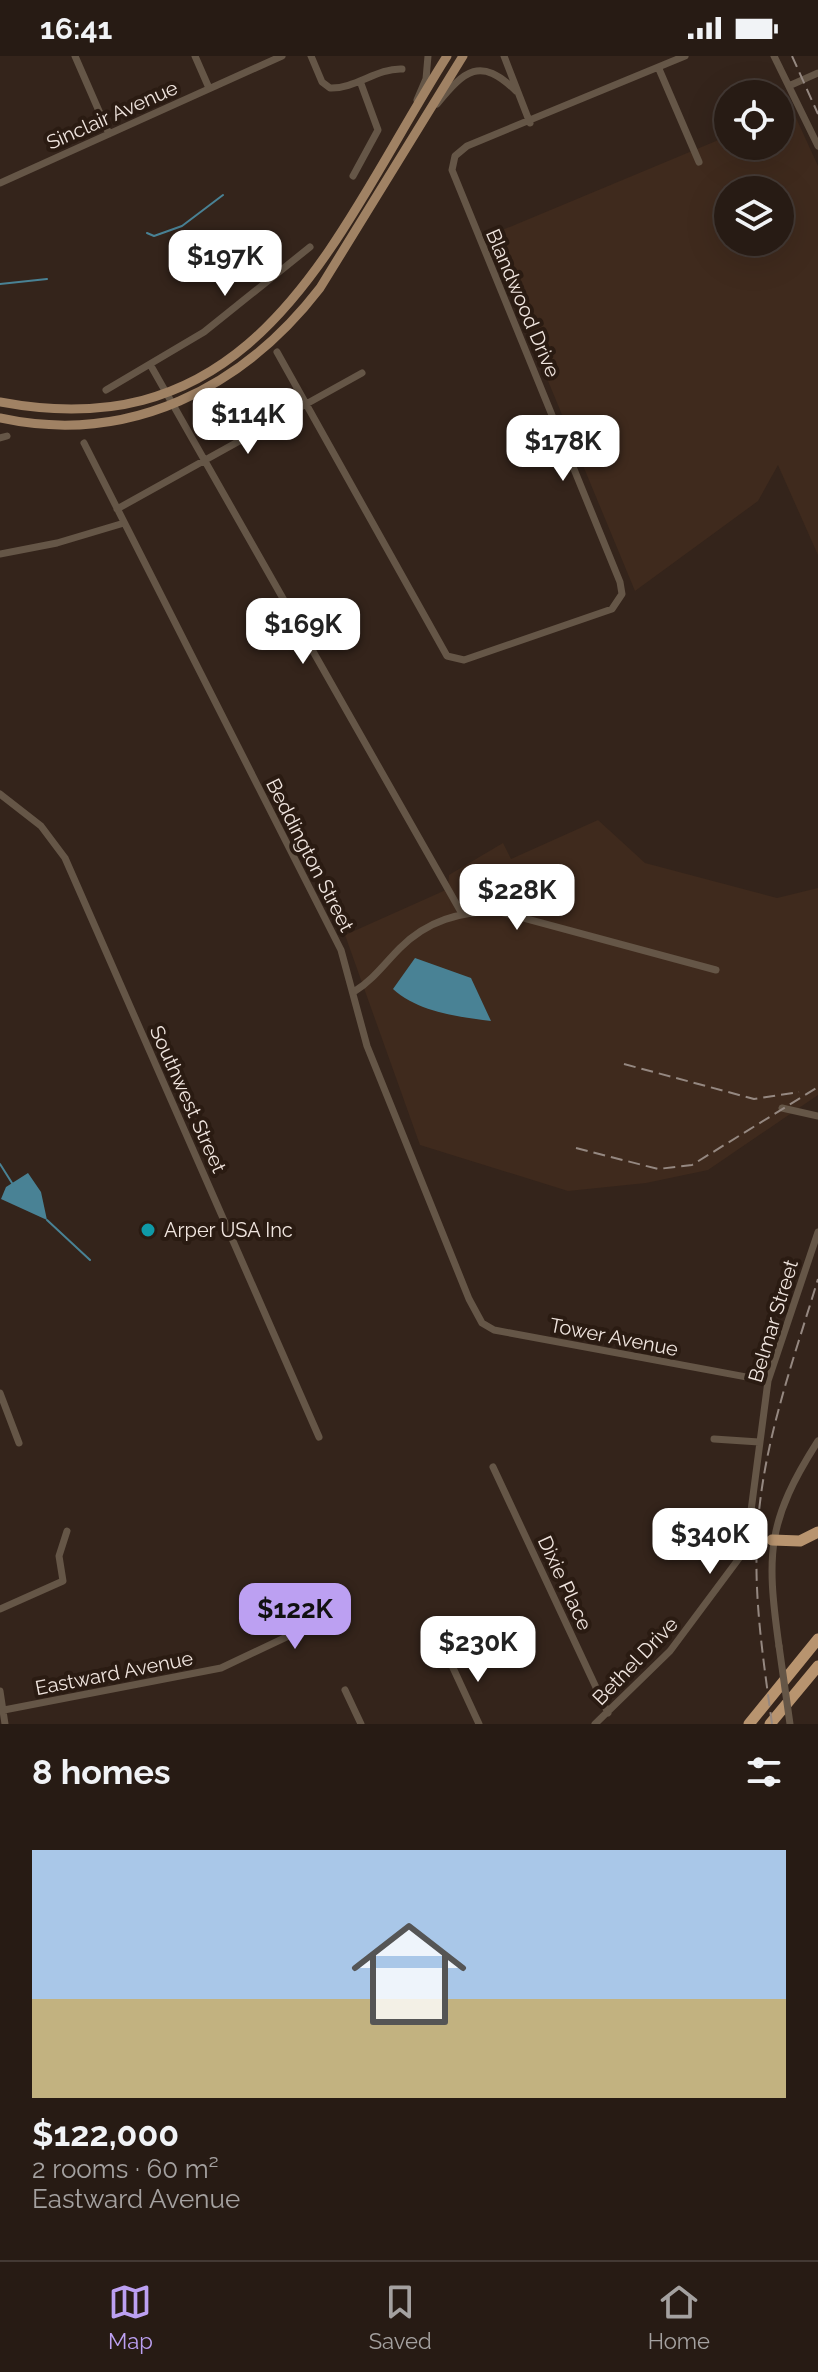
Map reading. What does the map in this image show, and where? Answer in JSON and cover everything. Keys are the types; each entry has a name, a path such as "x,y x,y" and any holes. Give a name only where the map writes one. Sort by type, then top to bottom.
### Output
{"highway":[{"path":"772,1540 797,1542 818,1532"},
{"path":"749,1724 818,1639"},
{"path":"770,1724 818,1666"}],"main road":[{"path":"0,402 61,409 99,408 166,392 210,372 251,345 297,297 447,56"},
{"path":"0,418 77,424 105,422 173,405 242,368 297,319 320,288 463,56"}],"street":[{"path":"75,56 109,134"},
{"path":"195,56 209,88"},
{"name":"Sinclair Avenue","path":"0,183 282,56"},
{"path":"311,56 322,82 330,88 392,69 402,69"},
{"path":"412,111 426,79 428,56"},
{"path":"504,56 530,123"},
{"name":"Blandwood Drive","path":"277,352 447,656 464,660 617,604 622,594 620,582 452,170 460,150 685,56"},
{"path":"774,56 788,80"},
{"path":"659,69 699,162"},
{"path":"426,118 460,76 471,70 495,72 516,91"},
{"path":"794,84 818,73"},
{"path":"353,176 378,130 360,81"},
{"path":"794,92 818,146"},
{"path":"106,390 151,366 247,301 310,247"},
{"path":"151,366 461,912"},
{"path":"117,509 362,373"},
{"name":"Beddington Street","path":"84,443 341,950 355,991 367,1046 469,1299"},
{"path":"0,554 57,543 124,523"},
{"name":"Southwest Street","path":"0,794 31,815 65,858 319,1437"},
{"path":"355,991 368,983 404,944 461,912 497,911 716,970"},
{"path":"782,1108 818,1116"},
{"name":"Belmar Street","path":"748,1539 768,1381 818,1232"},
{"name":"Tower Avenue","path":"469,1299 482,1323 494,1330 768,1381"},
{"path":"0,1393 19,1443"},
{"path":"714,1439 759,1442"},
{"path":"790,1724 771,1580 772,1540 787,1492 818,1441"},
{"name":"Dixie Place","path":"493,1467 608,1713"},
{"path":"0,1609 63,1581 59,1556 67,1531"},
{"path":"748,1539 772,1540"},
{"name":"Bethel Drive","path":"595,1724 670,1651 742,1558 748,1539"},
{"name":"Eastward Avenue","path":"4,1710 221,1668 316,1623"},
{"path":"448,1657 479,1724"},
{"path":"345,1690 361,1724"},
{"path":"0,1691 5,1724"}],"shaded area":[{"path":"794,113 818,166 818,555 778,465 758,501 635,591 488,236 714,142 714,160 794,160"},
{"path":"598,820 645,863 777,898 818,888 818,1095 708,1170 646,1183 568,1191 420,1145 345,935 448,889 449,875 503,843 511,859"}],"water":[{"path":"415,958 471,978 491,1021 427,1008 393,989"},
{"path":"28,1173 41,1192 47,1220 1,1199 6,1187"}],"waterway":[{"path":"147,233 154,236 182,226 223,195"},
{"path":"0,284 47,279"},
{"path":"0,1164 12,1183"},
{"path":"47,1220 90,1260"}],"railway":[{"path":"792,56 818,114"},
{"path":"624,1064 754,1099 799,1092"},
{"path":"576,1148 658,1169 692,1165 818,1087"},
{"path":"772,1724 757,1587 759,1507 779,1408 818,1279"}],"place":[{"name":"Arper USA Inc","path":"148,1230"}]}
